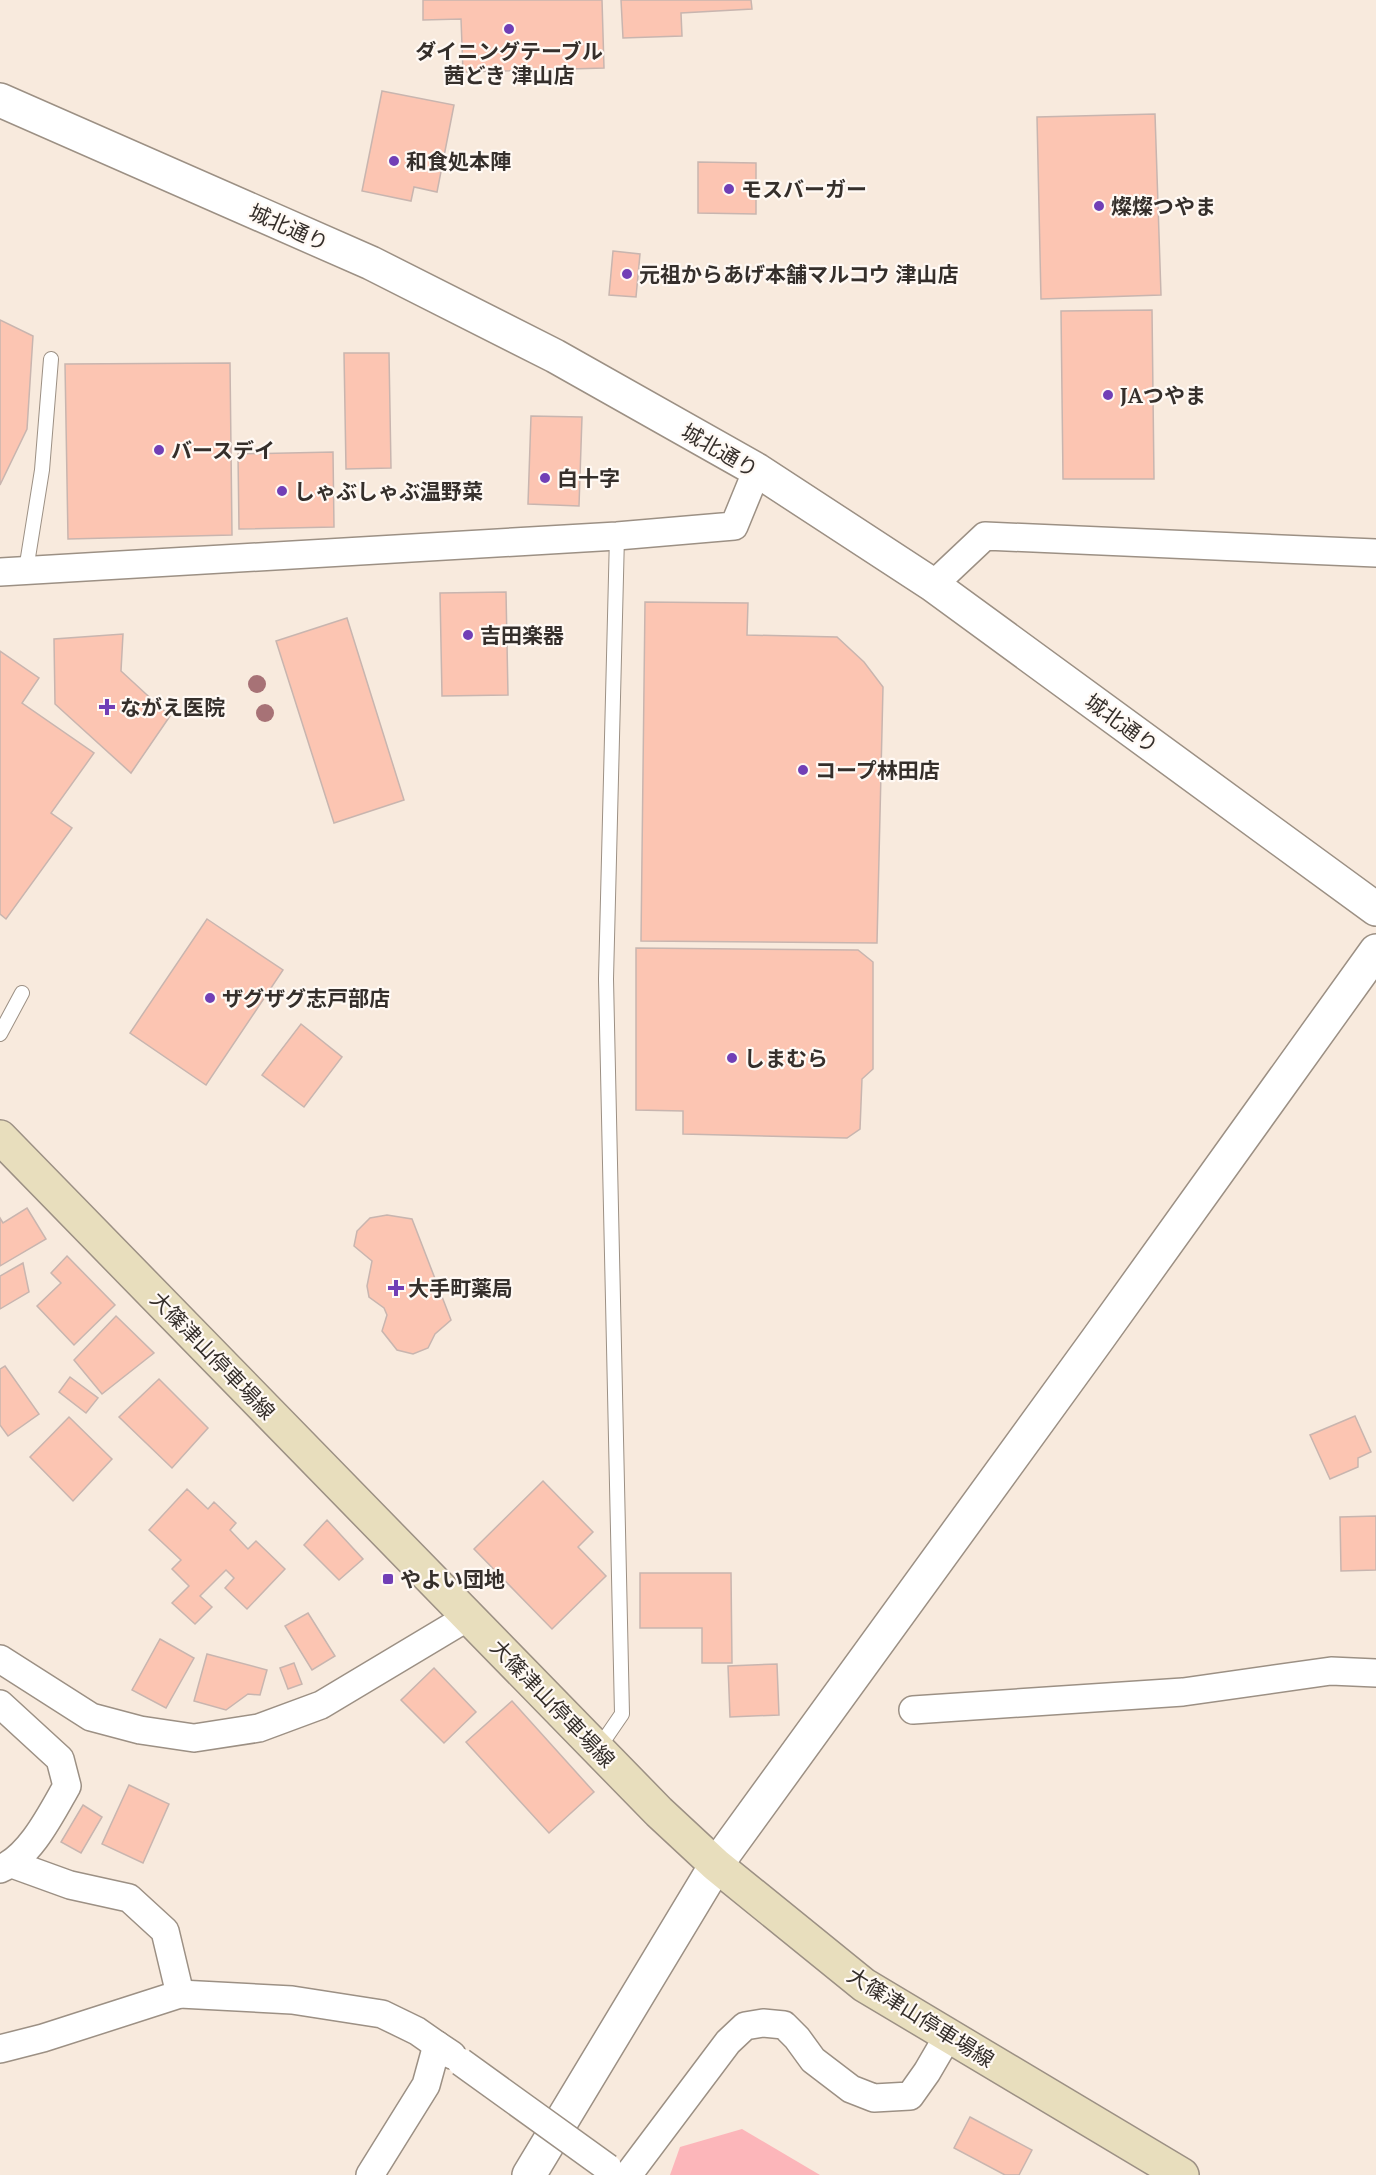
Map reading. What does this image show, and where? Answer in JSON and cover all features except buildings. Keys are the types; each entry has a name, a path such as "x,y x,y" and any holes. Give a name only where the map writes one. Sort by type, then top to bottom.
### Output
{"main road":[{"name":"大篠津山停車場線","path":"0,1137 659,1812 716,1865 864,1985 1182,2175"}],"street":[{"name":"城北通り","path":"0,100 371,263 555,356 756,470 933,585 1376,909"},
{"path":"13,571 617,536 734,526 756,470"},
{"path":"933,585 985,536 1376,553"},
{"path":"529,2175 716,1865 1098,1340 1376,951"},
{"path":"0,1659 91,1717 140,1730 194,1738 259,1728 321,1705 468,1617"},
{"path":"913,1710 1184,1692 1330,1671 1376,1673"},
{"path":"0,1704 60,1759 67,1786 42,1829 6,1867 129,1899 165,1931 180,1994"},
{"path":"0,2049 180,1994 292,2000 382,2014 417,2031 437,2044 618,2173 728,2042 745,2026 763,2023 784,2025 813,2060 851,2089 874,2098 910,2096 948,2036"},
{"path":"370,2175 426,2085 437,2044"}],"lane":[{"path":"13,571 42,470 51,359"},
{"path":"598,1749 622,1714 606,979 617,536"},
{"path":"0,1034 22,993"}],"shaded area":[{"path":"742,2129 820,2175 670,2175 680,2147"}],"place":[{"name":"ダイニングテーブル 茜どき 津山店","path":"509,29"},
{"name":"和食処本陣","path":"394,161"},
{"name":"モスバーガー","path":"729,189"},
{"name":"燦燦つやま","path":"1099,206"},
{"name":"元祖からあげ本舗マルコウ 津山店","path":"627,274"},
{"name":"JAつやま","path":"1108,395"},
{"name":"バースデイ","path":"159,450"},
{"name":"白十字","path":"545,478"},
{"name":"しゃぶしゃぶ温野菜","path":"282,491"},
{"name":"吉田楽器","path":"468,635"},
{"name":"ながえ医院","path":"107,707"},
{"name":"コープ林田店","path":"803,770"},
{"name":"ザグザグ志戸部店","path":"210,998"},
{"name":"しまむら","path":"732,1058"},
{"name":"大手町薬局","path":"396,1288"},
{"name":"やよい団地","path":"388,1579"}]}
